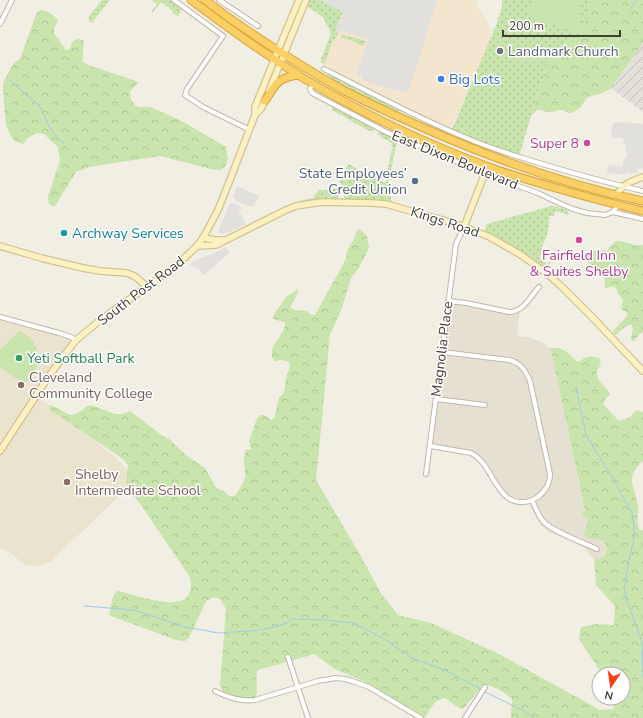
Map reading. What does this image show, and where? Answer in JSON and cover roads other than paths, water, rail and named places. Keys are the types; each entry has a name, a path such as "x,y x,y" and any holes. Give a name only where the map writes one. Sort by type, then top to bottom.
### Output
{"highway":[{"name":"East Dixon Boulevard","path":"191,0 214,18 298,75 379,119 426,141 517,176 643,211"},
{"name":"East Dixon Boulevard","path":"205,0 244,29 320,77 399,118 496,158 552,177 643,201"},
{"path":"265,101 279,81 286,77 298,75"},
{"path":"561,189 570,189 610,198 614,198 616,195"},
{"path":"618,205 624,201 643,205"}],"street":[{"path":"0,24 12,0"},
{"path":"174,0 223,36 187,89 185,95 203,107 250,130"},
{"name":"South Post Road","path":"281,52 299,0"},
{"name":"South Post Road","path":"0,451 49,376 76,340 103,318 178,265 198,246 220,204 250,130 255,115 255,107 306,0"},
{"path":"216,9 220,1 258,26"},
{"name":"South Post Road","path":"255,115 262,109 277,61"},
{"name":"East Dixon Boulevard","path":"324,69 403,109 452,132 492,148 556,168 643,191"},
{"name":"East Dixon Boulevard","path":"313,84 310,89 312,93 375,126 414,144 504,181 535,192 573,209 587,213 599,215 613,212 643,219"},
{"name":"East Dixon Boulevard","path":"399,118 403,109"},
{"path":"375,126 379,119"},
{"path":"464,227 485,173"},
{"path":"616,195 622,186 643,177"},
{"name":"Kings Road","path":"198,246 216,245 286,210 296,206 321,202 386,204 434,217 485,235 521,255 546,272 580,304 643,371"},
{"path":"613,212 618,205"},
{"name":"Magnolia Place","path":"426,474 456,244 464,227"},
{"path":"203,238 226,240"},
{"path":"0,246 83,268 127,273 147,287"},
{"path":"448,301 513,312 517,311 523,306 539,287"},
{"path":"0,317 59,333 76,340"},
{"path":"430,446 476,455 482,461 501,490 510,499 516,501 522,502 537,498 544,492 550,479 530,381 525,370 515,362 509,360 442,352"},
{"path":"436,399 485,405"},
{"path":"532,500 542,520 546,524 555,530 597,549"},
{"path":"288,657 308,718"},
{"path":"215,691 234,699 248,701 327,679 336,678 352,681 369,687 421,718"},
{"path":"465,718 485,687"}],"waterway":[{"path":"629,10 637,0"},
{"path":"10,80 39,105 52,131 64,144"},
{"path":"576,387 586,435 632,513 634,538 624,588 626,598 642,642 643,677"},
{"path":"84,606 134,610 189,628 217,633 271,628 287,623 292,619 326,620 353,623 383,638 412,658 447,671 482,690"},
{"path":"485,692 526,712 533,718"}],"place":[{"name":"Landmark Church","path":"500,51"},
{"name":"Big Lots","path":"441,79"},
{"name":"Super 8","path":"587,143"},
{"name":"State Employees’ Credit Union","path":"415,181"},
{"name":"Archway Services","path":"64,233"},
{"name":"Fairfield Inn & Suites Shelby","path":"579,240"},
{"name":"Yeti Softball Park","path":"19,358"},
{"name":"Cleveland Community College","path":"21,385"},
{"name":"Shelby Intermediate School","path":"67,482"}]}
